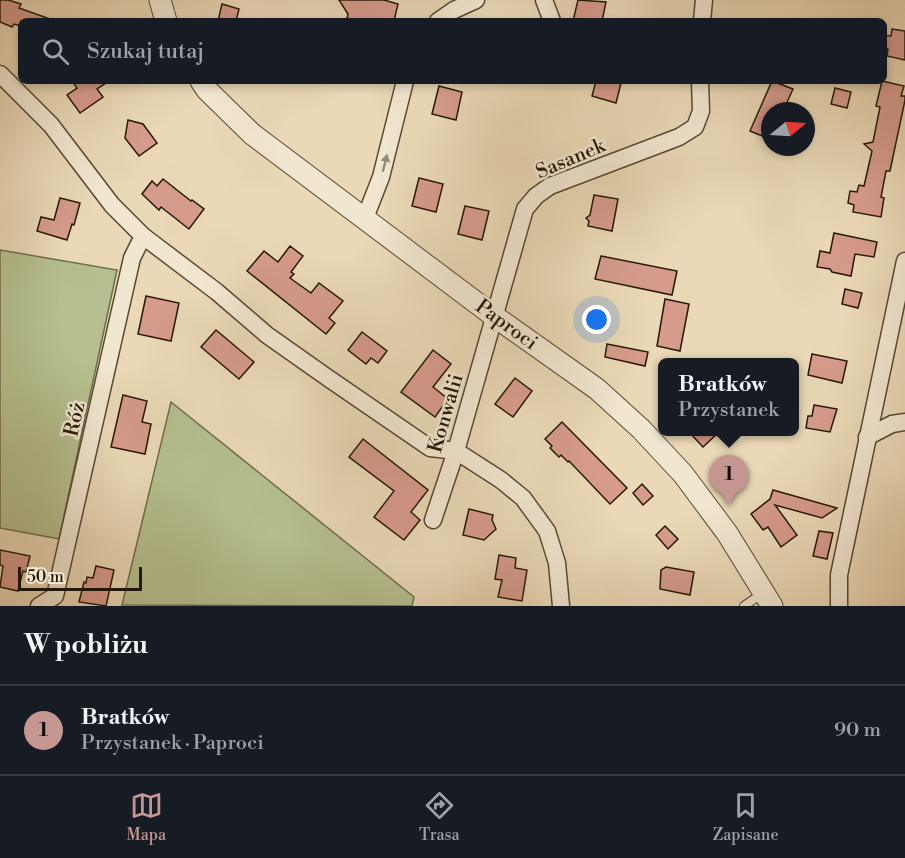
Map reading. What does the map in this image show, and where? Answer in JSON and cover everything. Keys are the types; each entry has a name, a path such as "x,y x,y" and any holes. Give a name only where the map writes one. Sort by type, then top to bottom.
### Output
{"street":[{"path":"160,0 165,18"},
{"path":"442,18 476,0"},
{"path":"544,0 551,18"},
{"path":"702,18 704,0"},
{"path":"0,74 51,124 112,205 143,236 217,292 267,335 328,378 430,447 456,451 501,480 523,498 547,531 557,563 561,606"},
{"name":"Paproci","path":"203,84 252,134 494,316 597,389 641,429 696,491 727,533 768,599"},
{"path":"365,218 381,177 404,84"},
{"name":"Sasanek","path":"494,316 525,209 536,196 550,186 679,137 695,127 701,111 700,84"},
{"name":"Róż","path":"39,606 55,596 132,258 143,236"},
{"path":"839,606 839,575 905,261"},
{"name":"Konwalii","path":"433,520 456,451 494,316"},
{"path":"867,437 892,424 905,422"}],"lane":[{"path":"744,606 768,599"}],"green space":[{"path":"0,250 117,270 59,539 0,528"},
{"path":"171,402 414,597 412,606 122,605"}],"building":[{"path":"0,0 21,4 19,8 47,18 18,18 18,25 14,24 12,27 0,22"},
{"path":"339,0 384,0 398,4 395,18 347,18 348,14"},
{"path":"578,0 606,2 603,18 574,18"},
{"path":"222,4 239,9 237,18 219,18"},
{"path":"892,29 905,31 905,60 887,56 887,35 891,36"},
{"path":"887,82 904,86 901,96 905,96 905,100 890,171 886,171 881,197 884,198 881,217 853,212 854,205 848,203 850,191 857,192 859,185 864,186 872,151 864,144 873,142 880,107 876,106 881,84"},
{"path":"74,84 104,84 97,89 103,97 80,113 67,95 77,88"},
{"path":"595,84 621,84 616,103 592,96"},
{"path":"771,84 780,84 793,89 787,102 763,102"},
{"path":"439,86 462,92 456,120 432,114"},
{"path":"835,88 851,92 847,108 831,104"},
{"path":"761,106 761,135 750,131"},
{"path":"128,120 143,124 157,143 139,156 125,138"},
{"path":"419,178 443,184 436,212 412,206"},
{"path":"163,179 204,209 189,229 161,207 159,210 142,194 152,181 157,186"},
{"path":"594,195 618,199 612,231 588,226 589,221 586,218 590,215"},
{"path":"60,198 80,203 67,240 37,231 41,217 54,220"},
{"path":"465,206 489,211 482,240 458,234"},
{"path":"834,233 877,242 874,257 855,254 851,276 817,267 820,251 830,253"},
{"path":"290,246 303,256 291,272 294,274 290,278 311,293 319,283 343,301 329,318 335,323 326,334 247,271 264,251 278,262"},
{"path":"601,256 677,271 672,295 595,279"},
{"path":"845,289 862,293 858,308 842,304"},
{"path":"146,296 179,303 171,341 138,334"},
{"path":"665,299 689,304 680,351 657,346"},
{"path":"216,330 254,362 239,379 201,347"},
{"path":"362,332 387,351 378,363 371,358 366,364 348,350"},
{"path":"607,344 648,352 645,366 605,357"},
{"path":"433,350 451,364 433,387 448,399 435,417 401,392"},
{"path":"812,354 847,361 842,383 808,375"},
{"path":"515,378 532,391 513,417 495,404"},
{"path":"123,395 147,401 142,422 151,424 145,454 111,447"},
{"path":"814,405 837,409 830,432 806,428 808,416 812,416"},
{"path":"562,422 627,488 610,504 569,461 561,455 559,457 550,448 552,446 545,439"},
{"path":"693,436 715,436 703,447"},
{"path":"363,439 428,490 411,512 420,520 404,540 374,517 394,491 349,457"},
{"path":"642,484 653,496 643,505 633,493"},
{"path":"773,490 837,508 822,518 775,505 797,535 781,547 768,527 763,530 751,514 770,499"},
{"path":"469,509 493,515 492,520 496,529 484,540 463,535"},
{"path":"665,526 678,539 668,549 656,535"},
{"path":"819,531 833,533 827,559 813,556"},
{"path":"0,550 30,556 18,591 0,587 3,566 0,565"},
{"path":"499,555 516,558 515,568 527,570 522,601 498,597 502,580 495,579"},
{"path":"96,566 114,570 106,606 79,602 84,582 86,583 87,577 93,578"},
{"path":"666,567 694,572 690,595 660,589 661,570"}],"place":[{"name":"Bratków","path":"729,505"}]}
